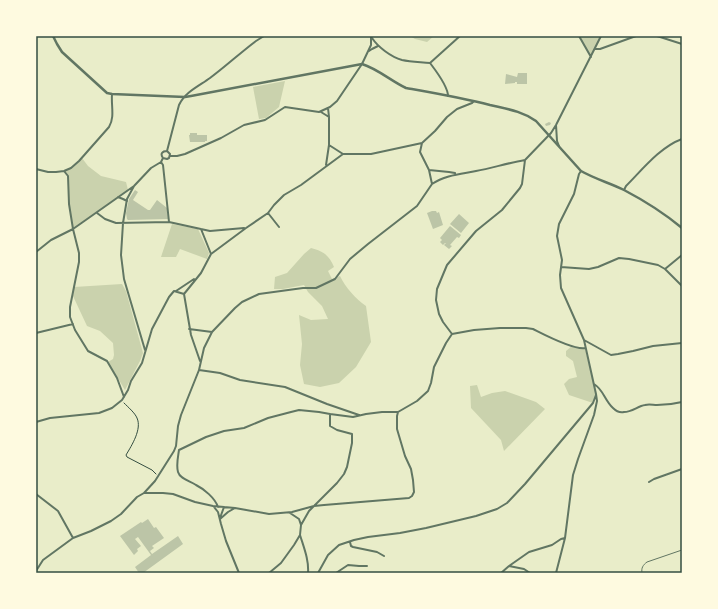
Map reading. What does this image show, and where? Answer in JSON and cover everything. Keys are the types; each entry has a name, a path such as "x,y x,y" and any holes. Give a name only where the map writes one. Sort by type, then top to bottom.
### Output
{"street":[{"path":"53,36 62,52 107,93 112,94 185,97 362,64 370,66 406,88 474,101 515,111 528,116 536,121 581,172 624,190 670,218 682,228"},
{"path":"170,156 169,152 167,151 179,105 185,97 264,36"},
{"path":"371,36 378,46 396,58 401,60 430,63 460,36"},
{"path":"321,112 337,100 362,64 371,45 371,36"},
{"path":"579,36 591,58"},
{"path":"36,571 43,560 72,538 91,531 121,514 155,481 176,446 178,426 181,415 198,370 204,348 212,332 242,302 259,294 303,288 316,288 335,279 350,259 417,206 432,184 440,179 456,174 525,160 549,136 556,125 601,36"},
{"path":"595,49 600,49 636,36"},
{"path":"658,36 682,44"},
{"path":"368,52 378,46"},
{"path":"430,63 448,92 448,96"},
{"path":"36,169 48,172 64,171 71,168 79,161 112,122 112,94"},
{"path":"432,184 429,170 420,152 422,144 456,109 474,101"},
{"path":"163,158 167,160 170,156 185,154 221,138 244,125 265,120 285,107 321,112 329,117"},
{"path":"326,166 329,145 328,108"},
{"path":"556,125 559,147"},
{"path":"624,190 626,186 660,151 675,141 682,139"},
{"path":"329,145 342,154 371,154 422,144"},
{"path":"36,252 51,240 72,229 134,186 151,168 161,161 163,158 161,156 162,153 167,151"},
{"path":"200,362 189,329 184,294 200,273 211,254 268,213 284,195 301,185 342,154"},
{"path":"452,334 439,314 436,300 437,289 447,265 476,231 502,210 520,188 522,184 525,160"},
{"path":"161,161 163,164 169,222"},
{"path":"429,170 456,174"},
{"path":"64,171 68,176 72,229 79,253 79,262 70,306 70,317 88,351 107,361 117,378 123,398"},
{"path":"556,573 565,538 573,475 594,415 597,400 584,340 561,288 560,274 562,260 557,236 559,224 574,194 579,174 581,172"},
{"path":"134,186 127,199 123,223 121,255 124,278 146,352"},
{"path":"118,198 127,201"},
{"path":"96,212 116,223 169,222 210,230 246,228"},
{"path":"268,213 279,227"},
{"path":"201,229 211,254"},
{"path":"664,268 682,255"},
{"path":"561,267 589,269 598,267 619,258 648,262 664,268 682,286"},
{"path":"36,422 50,418 99,413 112,408 123,398 142,363 152,329 169,297 174,291 196,277"},
{"path":"174,291 184,294"},
{"path":"36,333 73,324"},
{"path":"218,507 215,501 207,493 178,473 179,450 206,436 244,428 268,418 299,410 353,417 382,412 398,412 417,401 428,392 434,367 452,334 474,330 526,328 533,329 580,349 585,348"},
{"path":"189,329 212,332"},
{"path":"584,340 611,354 626,353 653,346 682,343"},
{"path":"198,370 220,373 240,380 285,387 327,404 360,415"},
{"path":"594,383 598,386 608,402 619,412 632,411 645,405 660,405 682,402"},
{"path":"318,573 328,555 339,545 368,537 426,528 476,516 497,509 507,503 525,484 593,403 596,394"},
{"path":"144,493 173,494 195,502 213,506 269,514 289,512 314,506 409,498 414,492 411,469 405,456 397,429 398,412"},
{"path":"308,573 306,556 300,535 301,525 309,511 344,474 352,443 352,434 337,430 330,426 330,414"},
{"path":"649,482 682,469"},
{"path":"36,494 58,511 72,538"},
{"path":"213,506 218,512 226,541 239,573"},
{"path":"220,519 224,507"},
{"path":"220,519 235,508"},
{"path":"289,512 299,519 301,525"},
{"path":"269,573 281,563 300,535"},
{"path":"501,573 529,552 552,545 565,538"},
{"path":"349,542 353,548 377,552 384,556"},
{"path":"336,573 348,565 367,566"},
{"path":"509,566 524,569 530,573"}],"lane":[{"path":"642,573 641,570 643,565 647,562 682,550"}],"path":[{"path":"123,398 137,418 138,430 126,455 127,457 152,470 158,476"}],"green space":[{"path":"410,36 434,36 427,42"},
{"path":"579,36 601,36 591,57"},
{"path":"285,81 279,107 266,118 259,119 253,87"},
{"path":"82,158 88,166 101,176 126,182 128,190 73,229 69,204 68,176 64,171 71,168"},
{"path":"172,224 198,229 209,253 207,259 180,249 176,257 161,257"},
{"path":"311,248 322,252 330,259 334,267 328,271 332,279 340,276 351,292 366,306 371,342 356,367 339,383 320,387 304,384 300,365 302,344 299,315 311,320 328,319 322,306 308,292 304,285 274,289 275,277 287,273"},
{"path":"122,284 126,291 143,353 125,390 108,362 113,359 113,343 100,331 87,326 73,296 74,287"},
{"path":"572,346 585,348 596,394 593,403 569,395 564,384 569,379 577,377 573,361 566,356 566,351"},
{"path":"477,385 481,397 492,393 505,391 536,402 545,409 504,451 501,440 471,408 470,386"}],"building":[{"path":"518,73 527,73 527,84 517,84 517,82 515,82 505,84 506,74 517,77"},
{"path":"549,122 551,123 550,125 546,126 545,124"},
{"path":"190,133 207,135 207,141 190,142"},
{"path":"135,190 138,192 133,200 150,210 157,200 167,208 168,219 128,220 126,213 129,199"},
{"path":"436,211 437,213 439,212 443,225 433,229 427,213"},
{"path":"459,214 469,223 461,233 450,224"},
{"path":"450,226 461,235 459,238 457,237 450,245 452,246 449,249 444,245 446,243 443,245 440,242 442,240 440,238"},
{"path":"148,519 154,528 156,527 164,538 152,546 154,548 150,551 152,554 178,536 183,544 143,573 139,573 135,567 151,555 138,537 135,539 141,546 137,549 138,551 134,555 120,536"}]}
